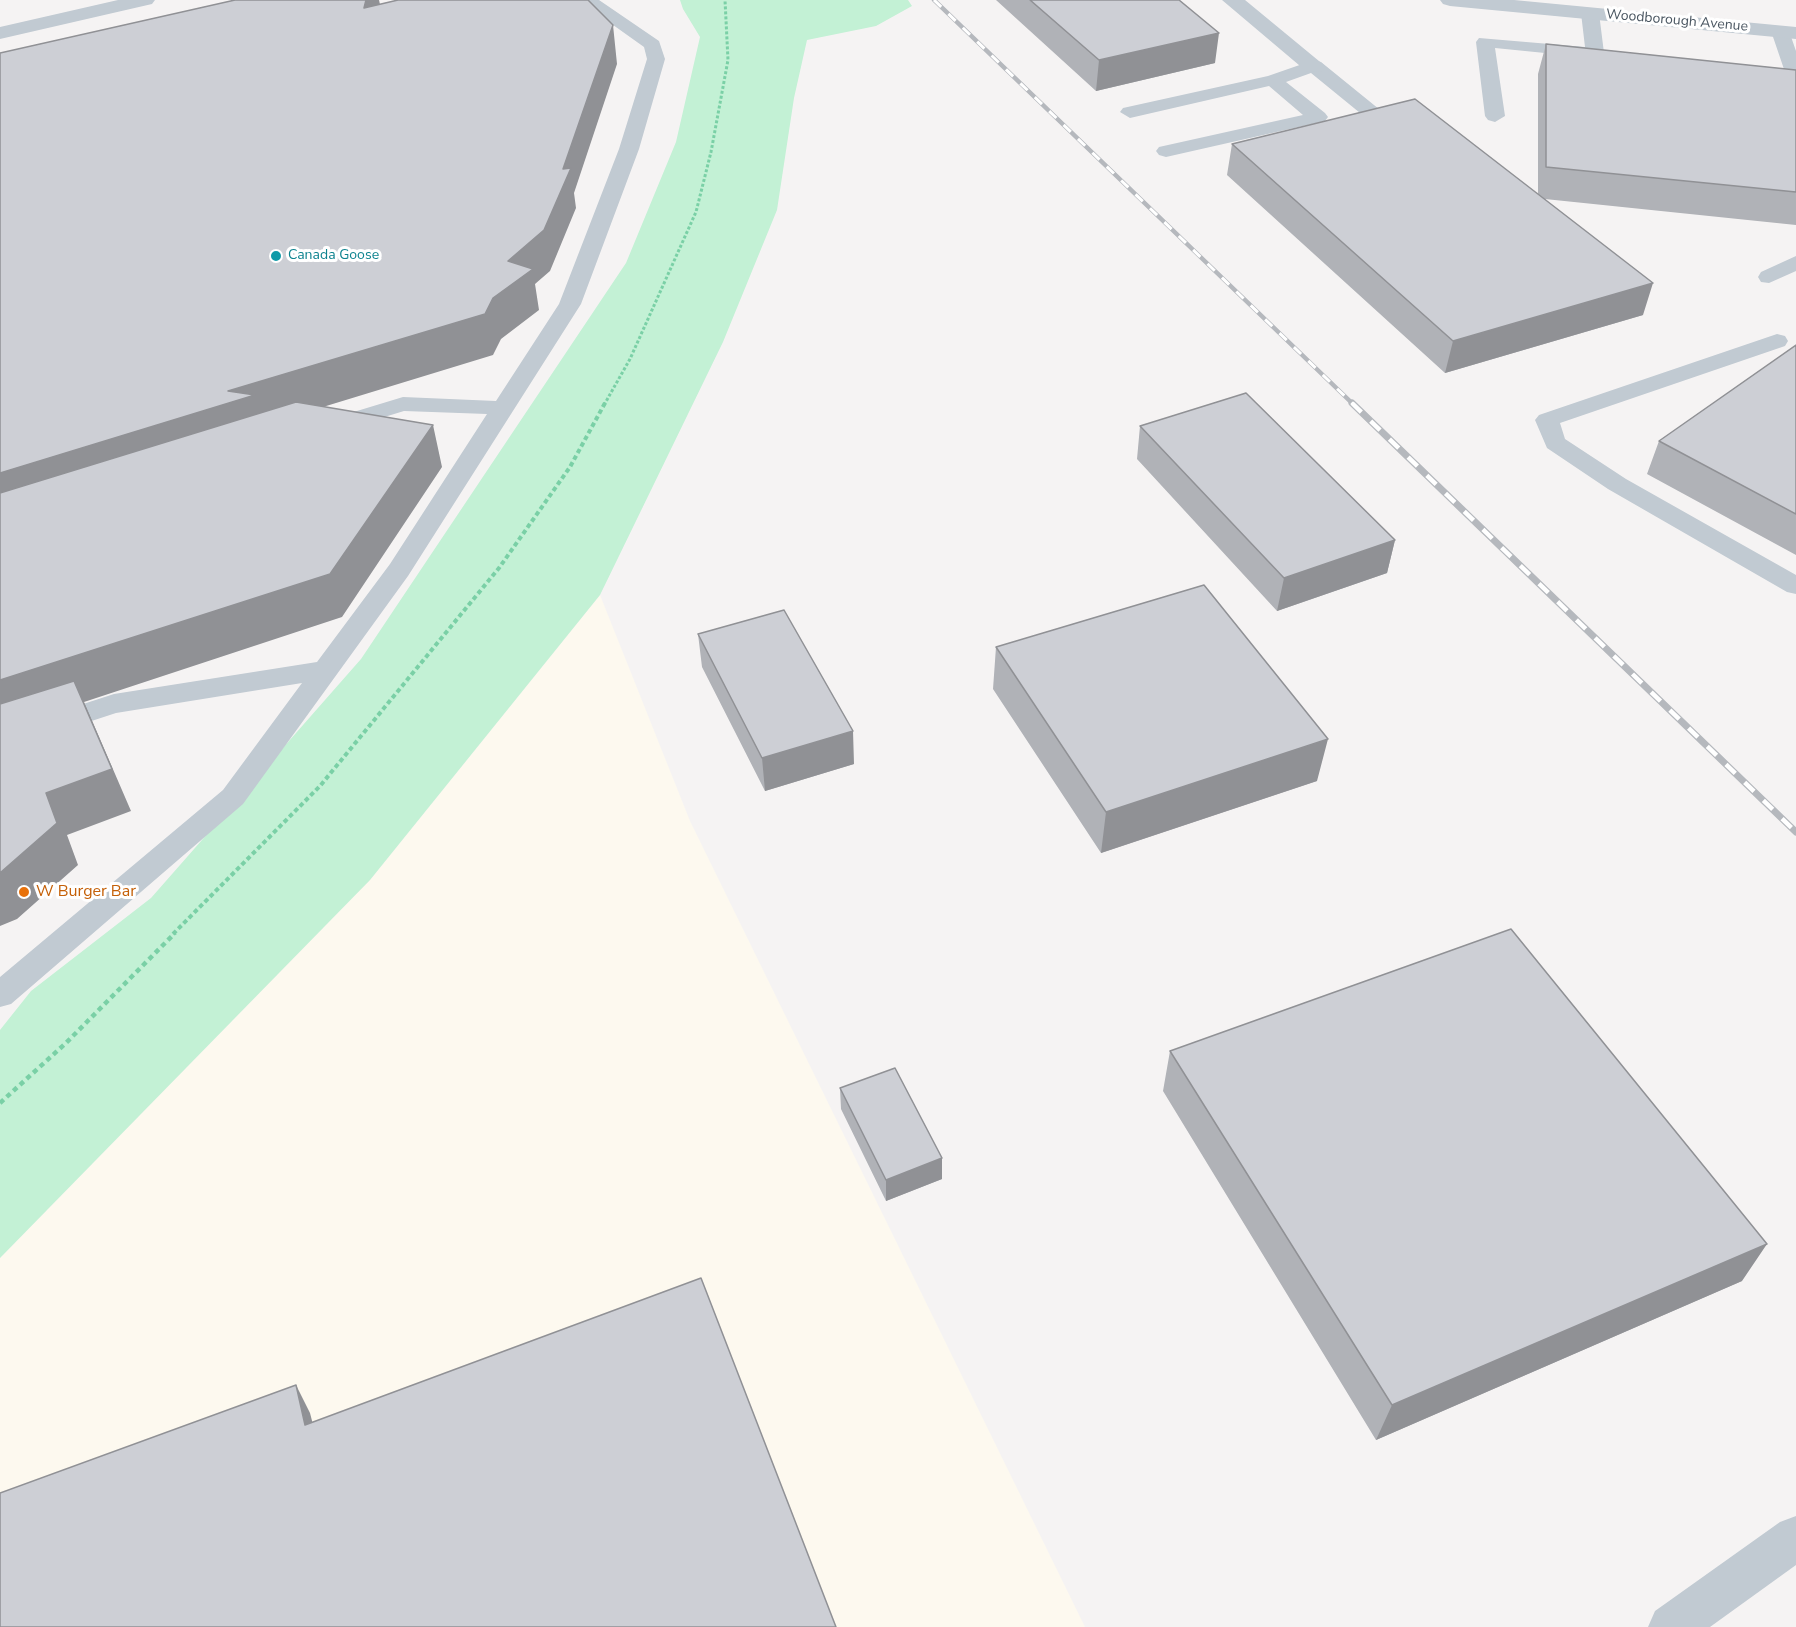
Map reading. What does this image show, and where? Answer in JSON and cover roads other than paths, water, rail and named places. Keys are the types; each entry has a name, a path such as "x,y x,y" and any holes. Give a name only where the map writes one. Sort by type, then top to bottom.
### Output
{"street":[{"path":"1232,0 1314,66"},
{"name":"Woodborough Avenue","path":"1450,0 1788,32"},
{"path":"0,33 132,1"},
{"path":"1671,1627 1796,1538"}],"lane":[{"path":"0,995 233,797 399,570 570,304 629,149 656,59 653,45 587,0"},
{"path":"1495,116 1485,42 1594,53 1590,13"},
{"path":"1788,32 1796,78"},
{"path":"1130,112 1273,80 1314,66 1383,122"},
{"path":"1166,151 1318,117 1273,80"},
{"path":"1769,277 1796,262"},
{"path":"1777,341 1547,420 1555,443 1617,484 1796,586"},
{"path":"314,432 403,404 503,408"},
{"path":"0,741 114,704 326,670"}],"railway":[{"path":"934,0 1354,405"},
{"path":"1352,403 1796,832"}],"place":[{"name":"Canada Goose","path":"276,256"},
{"name":"W Burger Bar","path":"24,892"}]}
